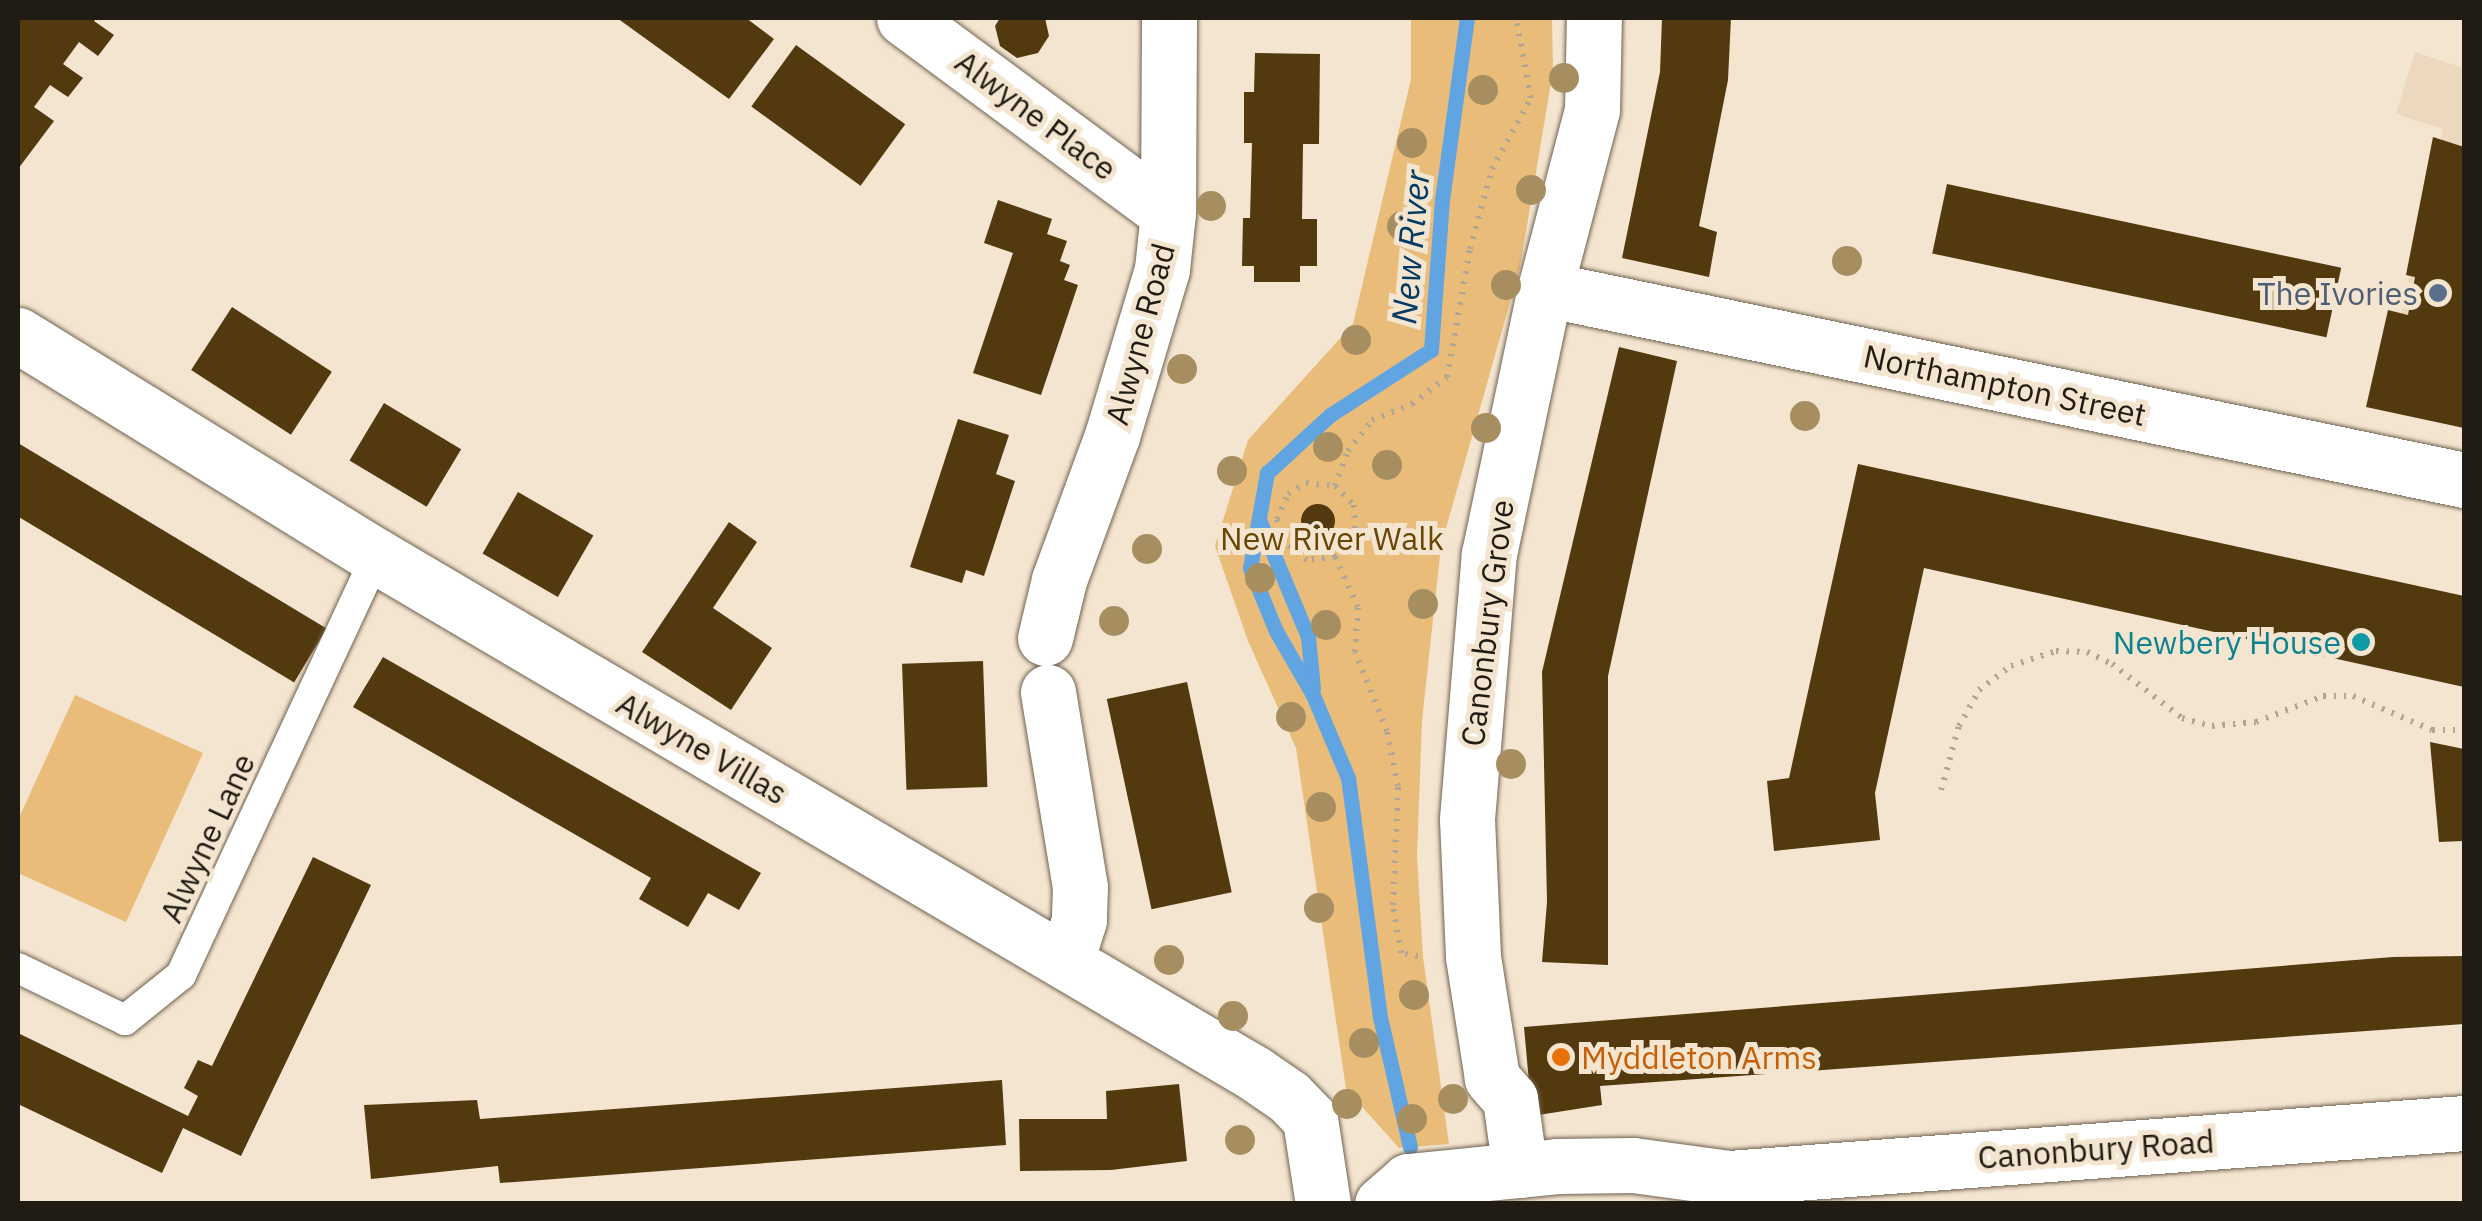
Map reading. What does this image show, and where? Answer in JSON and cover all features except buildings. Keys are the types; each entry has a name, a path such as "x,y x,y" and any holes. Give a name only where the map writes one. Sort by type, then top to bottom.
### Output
{"street":[{"name":"Alwyne Place","path":"904,18 1168,213"},
{"name":"Alwyne Road","path":"1045,638 1059,580 1154,308 1168,213 1169,18"},
{"name":"Canonbury Grove","path":"1520,1170 1510,1099 1492,1078 1472,956 1467,819 1488,554 1545,290 1592,110 1594,18"},
{"name":"Northampton Street","path":"1545,290 2464,480"},
{"name":"Alwyne Villas","path":"18,336 376,556 1254,1074 1302,1108 1314,1136 1323,1204"},
{"path":"1048,692 1080,888 1080,920 1066,961"},
{"name":"Canonbury Road","path":"1382,1204 1408,1181 1520,1170 1609,1164 1729,1178 2464,1123"},
{"name":"Canonbury Road","path":"1654,1204 1729,1178"}],"lane":[{"name":"Alwyne Lane","path":"18,968 125,1020 181,975 376,556"}],"path":[{"path":"1335,486 1348,451 1372,420 1412,404 1448,377 1470,249 1492,168 1531,98 1516,18"},
{"path":"1306,483 1335,486 1354,505 1355,534 1335,558 1308,560 1284,542 1277,520 1288,494 1306,483"},
{"path":"1355,534 1404,536 1453,548"},
{"path":"1335,558 1358,607 1355,652 1387,731 1398,786 1393,905 1401,953 1429,956"},
{"path":"1941,790 1959,726 1979,690 2011,666 2056,651 2086,652 2112,664 2182,718 2212,726 2256,722 2322,696 2353,696 2432,730 2464,730"}],"shaded area":[{"name":"The Ivories","path":"2415,52 2464,68 2464,426 2380,405 2443,129 2396,114"}],"green space":[{"name":"New River Walk","path":"1411,18 1552,18 1553,71 1520,267 1441,546 1422,721 1417,856 1423,957 1449,1144 1399,1148 1346,1089 1296,748 1248,641 1215,546 1248,440 1353,324 1411,79"},
{"path":"75,695 203,753 126,922 18,873 18,820"}],"waterway":[{"name":"New River","path":"1410,1147 1380,1017 1348,778 1313,695 1276,631 1250,568 1267,473 1330,415 1431,350 1442,200 1467,18"},
{"name":"New River","path":"1260,522 1308,637 1313,689"}],"place":[{"name":"The Ivories","path":"2438,293"},
{"name":"Newbery House","path":"2361,642"},
{"name":"Myddleton Arms","path":"1561,1057"}]}
